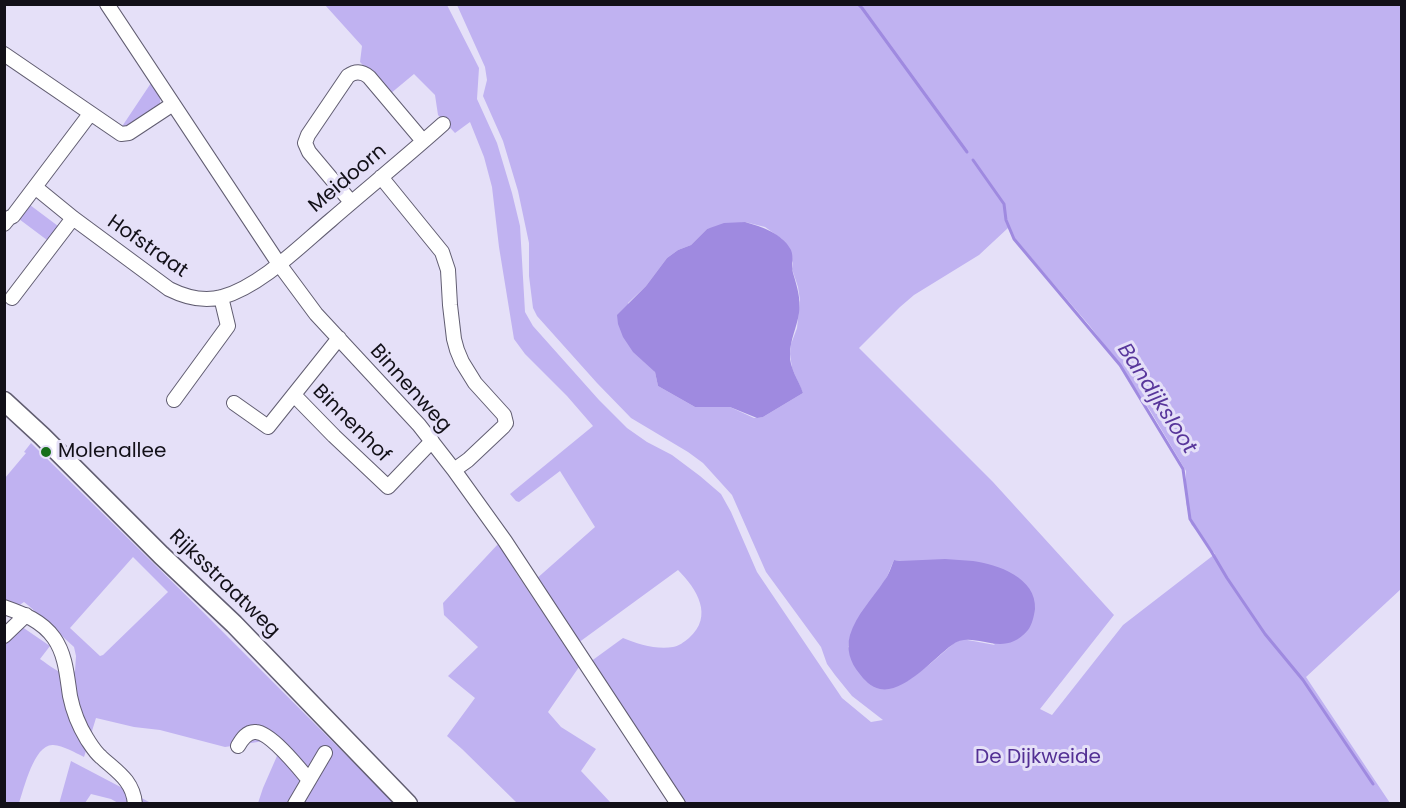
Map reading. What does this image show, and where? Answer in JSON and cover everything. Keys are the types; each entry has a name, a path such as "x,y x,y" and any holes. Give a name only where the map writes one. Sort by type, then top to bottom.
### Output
{"main road":[{"name":"Rijksstraatweg","path":"4,401 234,624 408,804"}],"street":[{"name":"Binnenweg","path":"107,4 279,264 316,314 419,425 505,541 678,804"},
{"path":"4,54 90,114 116,131 125,134 173,104"},
{"path":"351,202 309,152 305,143 348,76 362,72 369,77 423,141"},
{"path":"6,219 13,216 90,114"},
{"name":"Meidoorn","path":"279,264 443,124"},
{"path":"381,177 442,252 448,270 457,350 475,383 506,418 504,427 454,470"},
{"name":"Hofstraat","path":"35,187 169,289 192,298 222,297 235,292 279,264"},
{"path":"12,298 73,218"},
{"path":"174,399 228,326 222,297"},
{"name":"Binnenhof","path":"234,403 268,427 339,338"},
{"name":"Binnenhof","path":"294,395 387,487 432,441"},
{"path":"4,607 26,615 42,625 54,638 65,668 77,720 98,755 129,784 133,790 135,804"},
{"path":"4,636 26,615"},
{"path":"238,746 249,733 262,734 286,754 309,780"},
{"path":"295,804 325,753"}],"green space":[{"name":"De Dijkweide","path":"325,5 447,5 479,68 477,99 497,143 512,193 520,226 525,312 533,326 627,428 672,455 721,494 757,572 842,698 871,722 883,720 852,696 827,664 821,647 766,572 732,495 703,463 631,418 537,316 533,308 529,276 529,243 518,191 503,141 483,96 487,80 485,67 457,5 1401,5 1401,589 1306,677 1390,803 685,803 590,662 623,638 660,648 681,644 696,630 702,612 700,603 691,586 678,570 578,643 535,580 595,527 560,471 519,502 510,494 593,426 525,354 514,339 492,187 484,157 470,122 455,133 438,115 435,95 414,74 390,94 360,62 362,46","holes":["745,222 765,227 782,239 793,263 792,269 800,300 797,328 790,354 792,368 803,393 763,417 754,418 730,407 695,407 658,386 655,372 628,303 646,286 667,258 691,245 707,229","1008,228 1089,325 1120,365 1186,471 1186,502 1191,524 1215,554 1123,625 1052,715 1040,709 1114,615 993,482 859,348 914,295 979,255","894,560 900,561 995,645 962,639 906,682 848,647 859,618 886,579"]},
{"path":"151,83 160,97 159,107 126,128 121,128"},
{"path":"30,205 58,226 47,240 19,219"},
{"path":"31,443 394,803 303,803 331,755 322,746 288,803 258,803 277,756 272,746 264,741 225,747 160,730 134,727 96,718 84,757 61,747 53,745 46,747 35,759 19,803 5,803 5,627 12,620 50,646 40,659 66,675 70,676 75,671 76,656 74,647 24,602 5,615 5,478 26,453 24,452","holes":["133,557 168,592 103,655 100,656 70,628"]},
{"path":"499,543 579,667 548,712 561,727 596,749 581,771 611,803 517,803 447,736 475,698 448,676 478,647 444,615 443,603"},
{"path":"71,761 151,803 118,803 91,794 85,803 59,804"}],"shaded area":[{"path":"745,222 771,232 787,244 792,253 792,270 799,302 790,359 803,393 763,417 757,418 730,407 695,407 658,386 655,372 633,352 623,337 617,315 646,286 667,258 678,250 691,245 707,229 724,223"},
{"path":"945,559 993,565 1014,574 1023,581 1034,598 1033,620 1028,630 1018,639 1008,643 961,641 952,645 919,673 899,686 889,689 874,687 861,676 850,655 848,645 856,621 886,579 894,560"}],"waterway":[{"name":"Bandijksloot","path":"858,4 967,152"},
{"name":"Bandijksloot","path":"973,160 1004,204 1006,220 1014,239 1120,365 1183,469 1190,519 1265,634 1303,680 1373,784"}],"place":[{"name":"Molenallee","path":"46,452"}]}
